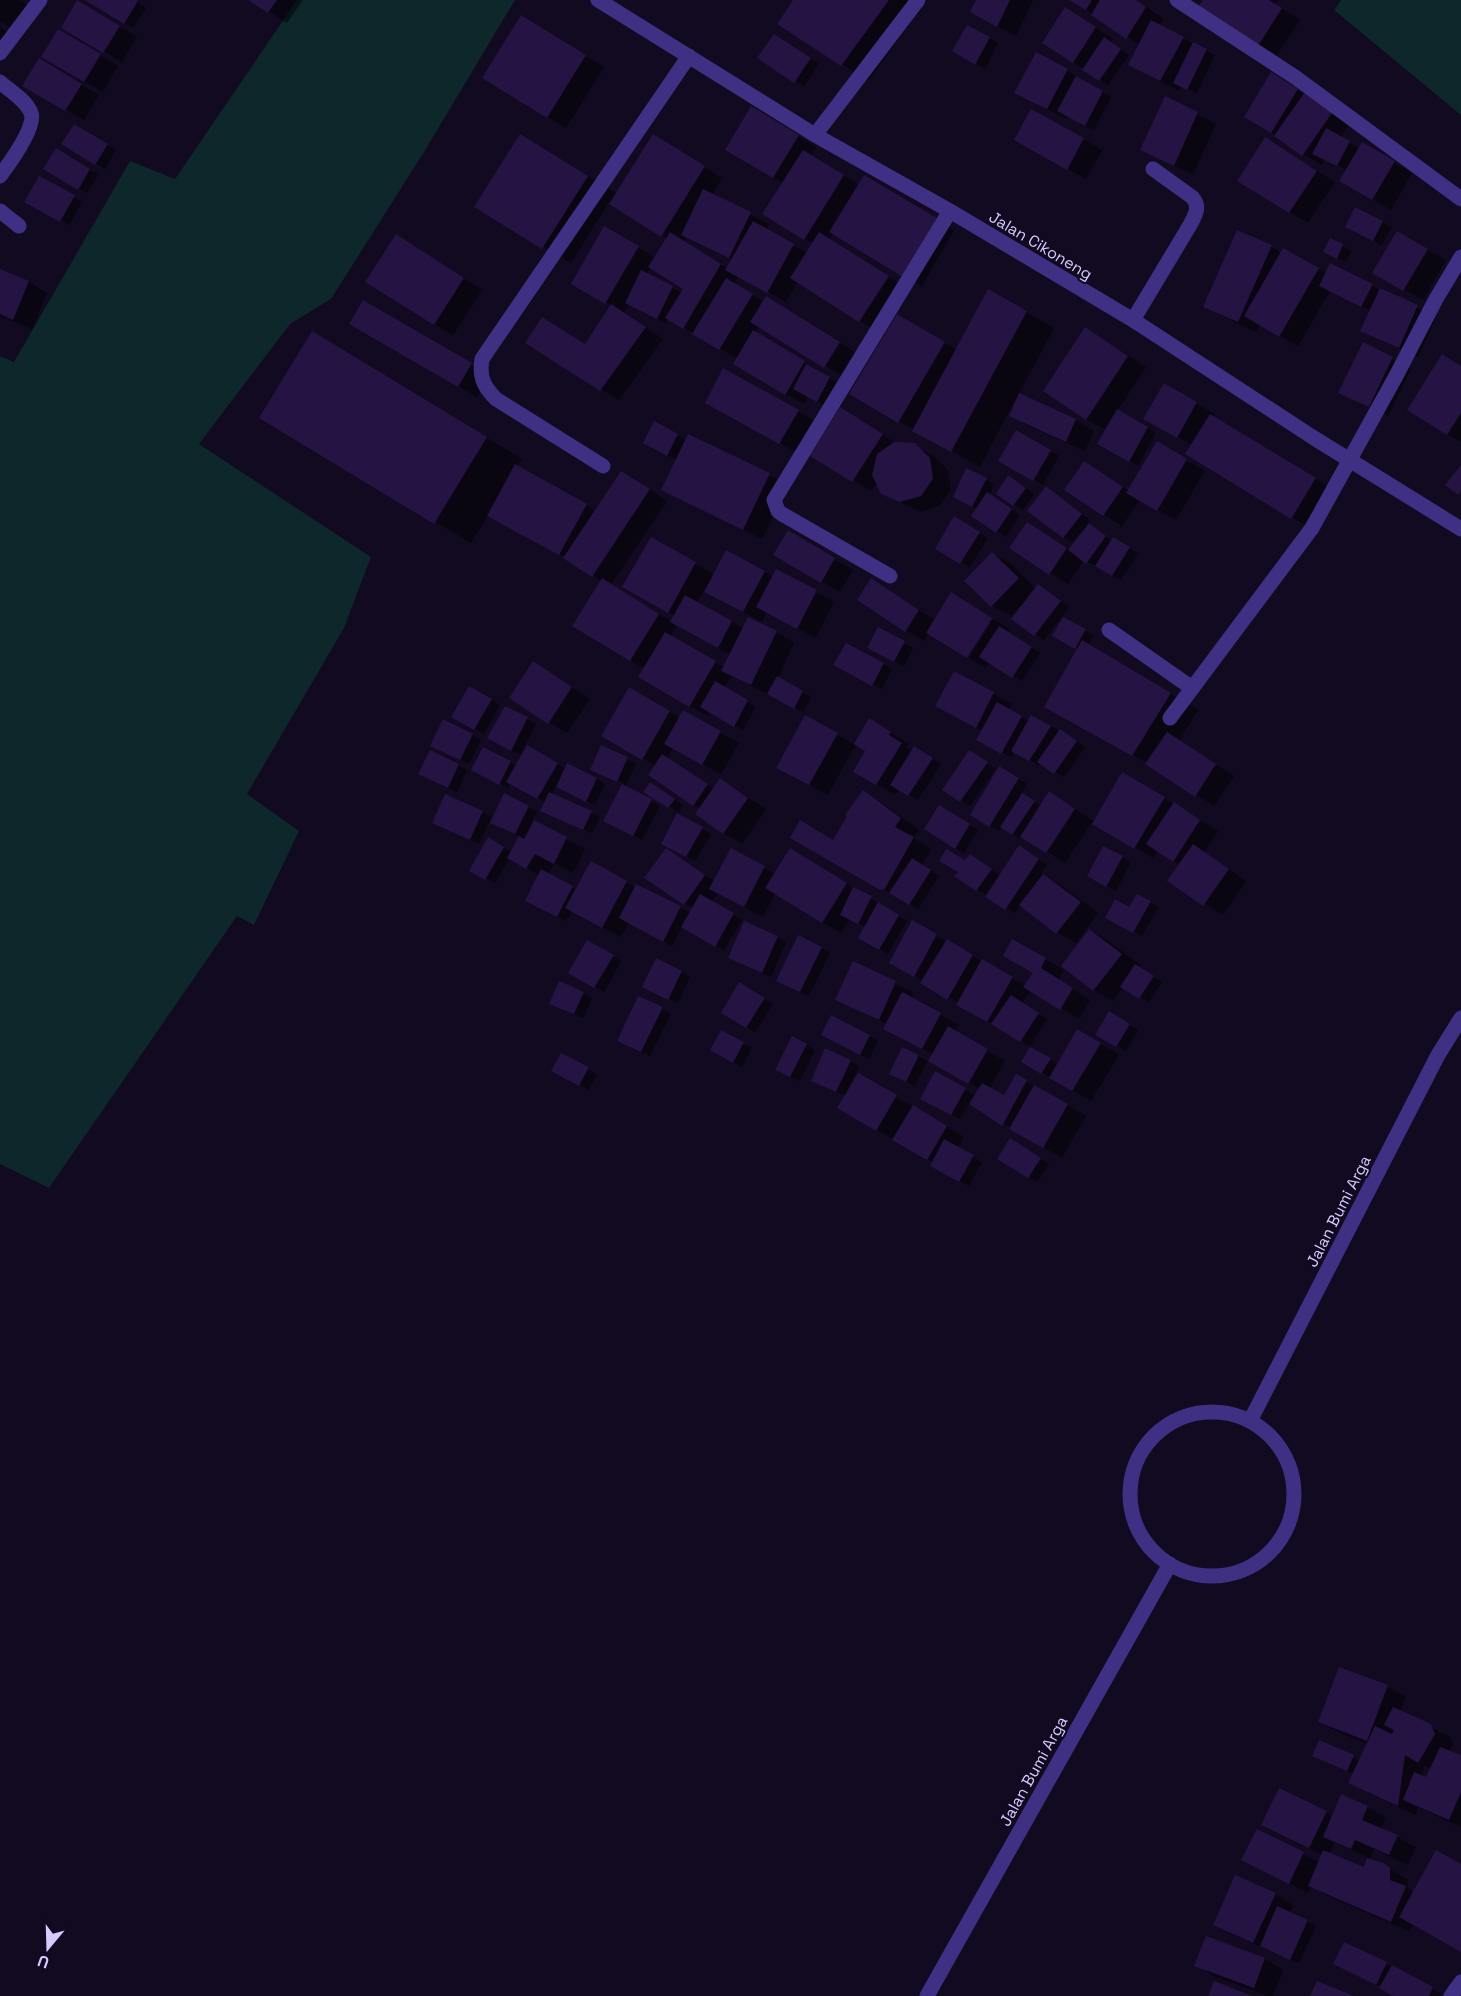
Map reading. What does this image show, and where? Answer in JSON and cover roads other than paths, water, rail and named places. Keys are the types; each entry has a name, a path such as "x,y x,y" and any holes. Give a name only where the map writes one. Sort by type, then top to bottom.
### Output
{"street":[{"path":"0,53 40,0"},
{"name":"Jalan Cikoneng","path":"598,0 815,135 950,211 1133,320 1461,529"},
{"path":"815,135 918,0"},
{"path":"1177,0 1295,77 1461,199"},
{"path":"603,466 496,399 481,380 482,359 689,56"},
{"path":"0,82 22,100 31,111 32,118 28,131 0,176"},
{"path":"1133,320 1190,225 1197,209 1192,197 1153,169"},
{"path":"0,211 20,226"},
{"path":"890,576 782,514 778,511 774,500 950,211"},
{"path":"1170,718 1312,528 1461,257"},
{"path":"1109,630 1192,688"},
{"name":"Jalan Bumi Arga","path":"1250,1421 1438,1055 1461,1018"},
{"path":"1209,1411 1236,1414 1250,1421 1279,1444 1292,1468 1296,1494 1291,1520 1279,1544 1259,1562 1235,1574 1208,1577 1182,1571 1152,1550 1137,1528 1130,1502 1131,1475 1141,1450 1159,1430 1182,1416 1209,1411"},
{"name":"Jalan Bumi Arga","path":"927,1996 1170,1564"},
{"path":"1451,1996 1461,1982"}]}
